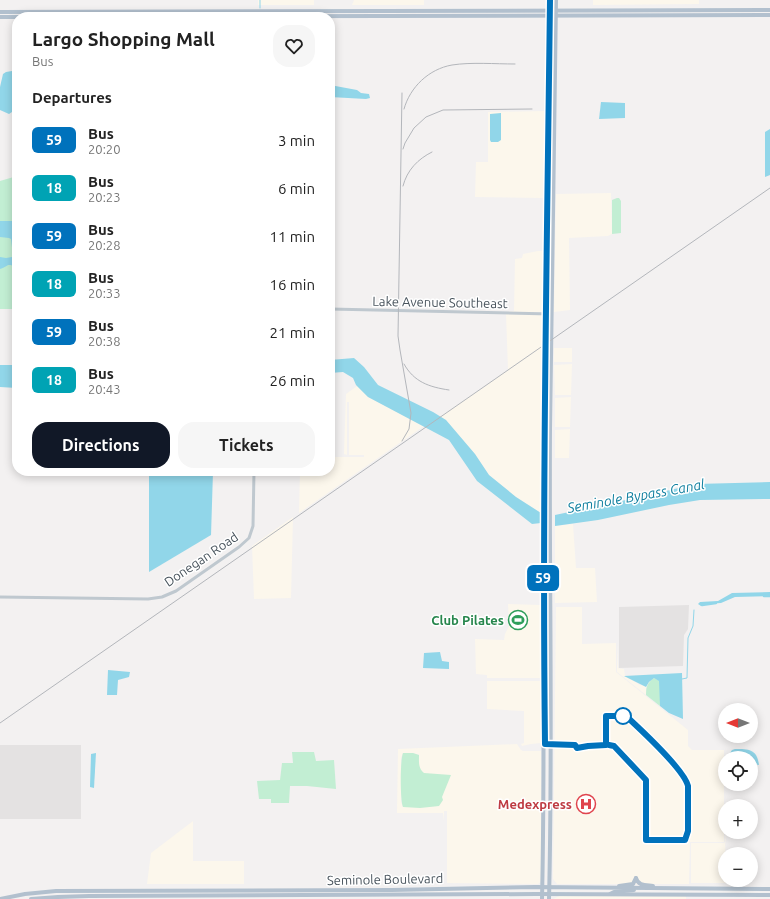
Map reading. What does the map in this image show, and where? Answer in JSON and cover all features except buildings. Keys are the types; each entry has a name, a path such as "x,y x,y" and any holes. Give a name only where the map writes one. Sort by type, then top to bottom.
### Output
{"main road":[{"path":"542,897 545,744 543,556 545,314 550,0"},
{"path":"549,897 551,758 550,314 556,0"},
{"path":"622,16 630,10"},
{"path":"695,10 700,15"},
{"path":"700,15 706,12 718,12 720,10"},
{"path":"0,12 770,10"},
{"path":"335,16 770,15"},
{"path":"0,17 12,17"},
{"path":"548,93 554,109"},
{"path":"548,110 551,116 551,138 553,144"},
{"path":"547,155 550,160 550,184 552,190"},
{"path":"546,220 549,226 549,259 551,262"},
{"path":"596,888 631,885 634,883 636,878 640,885 671,889"},
{"name":"Seminole Boulevard","path":"0,899 25,894 56,891 392,890 543,887 770,889"},
{"path":"443,895 445,888"},
{"path":"609,894 614,892 631,891 638,888"},
{"path":"414,895 417,892 427,889"},
{"path":"350,896 355,892 367,892 371,890"},
{"path":"376,895 381,892 389,892 392,890"},
{"name":"Seminole Boulevard","path":"31,899 83,896 443,895 549,897 609,894 770,895"}],"street":[{"name":"Lake Avenue Southeast","path":"335,309 550,314"},
{"name":"Donegan Road","path":"0,597 148,599 169,594 184,586 239,547 248,538 253,526 254,476"}],"shaded area":[{"path":"258,0 314,0 314,5 258,5"},
{"path":"354,0 424,0 424,5 352,5"},
{"path":"593,0 699,0 699,4 593,5"},
{"path":"545,111 544,198 475,197 476,162 488,162 488,112"},
{"path":"611,193 612,234 608,236 569,238 570,310 554,312 556,194"},
{"path":"543,251 542,312 506,312 514,311 515,259 522,258 523,254"},
{"path":"506,314 542,315 541,513 516,497 489,475 475,454 446,420 440,417 508,370"},
{"path":"554,348 572,348 572,362 554,362"},
{"path":"572,364 571,395 555,395 554,365"},
{"path":"357,386 368,397 424,426 299,513 300,476 335,476 335,457 364,457 364,455 349,455 349,402 347,402 347,455 344,454 346,394"},
{"path":"571,397 570,427 555,427 555,398"},
{"path":"570,429 569,458 555,458 555,430"},
{"path":"293,517 291,598 254,599 252,546"},
{"path":"573,524 576,568 595,568 597,602 555,603 555,526"},
{"path":"508,604 540,605 540,678 487,678 487,675 476,674 475,639 504,640 509,626"},
{"path":"689,605 688,629 684,635 683,666 619,668 619,607"},
{"path":"556,607 582,607 582,644 616,643 616,672 688,730 688,746 692,750 724,750 718,751 718,791 724,791 724,799 718,799 718,839 724,839 724,842 690,842 689,884 557,884 553,879"},
{"path":"617,644 618,668 624,669 625,676 640,685 646,686 646,695 617,672"},
{"path":"487,681 540,681 541,743 522,746 521,744 524,743 524,711 487,709"},
{"path":"517,744 523,751 541,751 542,881 538,884 447,883 447,811 444,811 444,821 443,813 397,813 398,749","holes":["403,753 413,753 419,755 419,766 421,771 424,773 439,806 403,807 401,802 401,758"]},
{"path":"0,745 81,745 81,819 0,819"},
{"path":"193,821 193,861 244,861 244,884 147,884 151,853"},
{"path":"725,842 725,847 718,847 718,883 691,883 691,843"},
{"path":"559,896 686,896 686,899 553,899"}],"green space":[{"path":"12,177 12,309 0,309 0,181"},
{"path":"617,198 621,201 621,233 612,234 612,200"},
{"path":"654,678 660,681 660,706 646,695 647,685"},
{"path":"292,752 314,752 316,761 334,760 336,789 290,786 289,803 271,803 271,799 259,799 257,781 280,780 282,763 293,763"},
{"path":"403,753 413,753 419,755 420,767 424,773 451,775 442,797 443,800 439,806 420,808 403,807 401,797 401,763"}],"water":[{"path":"12,71 12,112 9,114 0,110 0,87 3,74"},
{"path":"335,86 369,94 370,98 335,97"},
{"path":"601,102 625,103 625,118 599,119"},
{"path":"501,113 501,140 498,142 491,142 490,114"},
{"path":"770,129 770,175 765,177 765,132"},
{"path":"0,221 12,221 12,248 11,239 0,237"},
{"path":"0,257 12,257 12,266 9,265 0,269"},
{"path":"354,358 364,367 378,385 446,420 475,454 489,475 516,497 541,513 541,523 532,524 477,481 449,440 368,397 356,385 353,378 343,372 335,373 335,360"},
{"path":"0,365 12,365 12,388 0,387"},
{"path":"149,476 213,476 211,535 149,572"},
{"path":"770,482 770,499 700,500 598,520 555,526 555,515 696,484"},
{"path":"770,592 770,596 735,597 721,603 705,604 701,606 698,604 700,602 718,601 732,593"},
{"path":"440,652 442,661 449,662 449,669 423,668 424,653"},
{"path":"108,670 130,672 129,677 118,680 117,695 107,695"},
{"path":"682,673 683,719 669,713 660,706 659,681 654,678 646,687 624,676"},
{"path":"744,749 752,751 731,751"},
{"path":"96,753 94,788 90,787 91,754"}],"waterway":[{"path":"260,0 260,8"},
{"path":"764,596 770,596"},
{"path":"702,605 716,603"},
{"path":"682,679 687,678 688,638 693,626 694,610"}],"railway":[{"path":"404,109 416,86 436,70 452,65 483,63 515,64"},
{"path":"402,93 398,336 411,413 409,429 402,441"},
{"path":"403,149 414,128 426,117 443,110 532,109"},
{"path":"403,186 410,170 422,158 432,152"},
{"path":"0,723 770,188"},
{"path":"404,364 412,375 423,383 449,390"}],"bus line":[{"name":"59","path":"550,0 544,359 543,577 545,744 575,745 577,748 606,745 606,716 626,716 673,763 687,781 688,835 685,840 646,840 646,780 644,776 614,746 609,745"}],"place":[{"name":"Club Pilates","path":"518,620"},
{"name":"Medexpress","path":"586,804"}],"water label":[{"name":"Seminole Bypass Canal","path":"636,496"}]}
